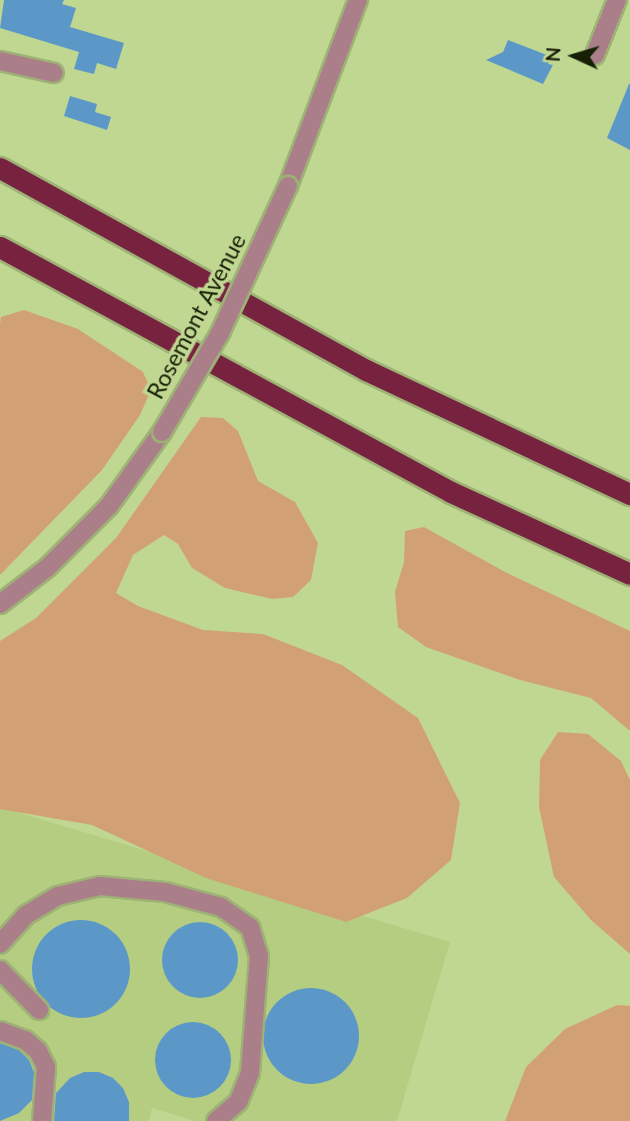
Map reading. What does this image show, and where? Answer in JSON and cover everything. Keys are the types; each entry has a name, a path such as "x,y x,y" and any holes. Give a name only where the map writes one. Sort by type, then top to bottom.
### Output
{"highway":[{"path":"0,168 366,370 630,494"},
{"path":"0,247 451,492 630,575"}],"street":[{"name":"Rosemont Avenue","path":"0,604 48,567 109,506 162,432 220,333 288,186 358,0"},
{"path":"594,55 617,0"},
{"path":"0,61 54,73"},
{"path":"0,944 26,915 58,896 100,886 166,892 221,907 250,927 259,956 250,1073 238,1102 216,1121"},
{"path":"0,970 38,1010"},
{"path":"0,1031 25,1040 38,1051 46,1067 42,1121"}],"shaded area":[{"path":"24,310 78,329 143,372 151,390 140,415 102,470 0,575 0,324 1,317"},
{"path":"201,417 223,418 238,431 258,481 295,502 318,543 311,580 293,597 272,599 225,588 192,568 178,544 164,535 133,555 116,593 138,606 203,630 263,634 342,665 418,718 460,803 451,860 407,898 346,922 206,878 92,825 0,809 0,641 36,618 116,538"},
{"path":"424,527 507,573 630,631 630,731 591,698 520,680 426,647 398,627 395,592 404,562 405,531"},
{"path":"558,732 588,734 621,761 630,780 630,954 591,920 554,877 539,807 540,760"},
{"path":"0,807 450,942 397,1121 195,1121 152,1108 149,1121 0,1121"},
{"path":"617,1005 630,1006 630,1121 505,1121 526,1067 565,1029"}],"building":[{"path":"4,0 64,0 62,4 76,8 70,27 124,43 116,69 97,63 94,74 74,69 79,52 0,28"},
{"path":"508,40 552,57 548,64 553,65 543,84 486,60 503,52"},
{"path":"630,84 630,150 607,138"},
{"path":"70,96 97,104 95,112 111,117 107,130 64,116"},
{"path":"81,920 100,924 116,934 126,950 130,969 126,988 116,1004 100,1014 81,1018 62,1014 46,1004 36,988 32,969 36,950 46,934 62,924"},
{"path":"200,922 214,925 227,933 235,946 238,960 235,974 227,987 214,995 200,998 186,995 173,987 165,974 162,960 165,946 173,933 186,925"},
{"path":"302,988 320,988 338,996 351,1009 359,1027 356,1055 338,1076 320,1084 302,1084 284,1076 271,1063 263,1045 263,1027 271,1009 284,996"},
{"path":"193,1022 207,1025 220,1033 228,1046 231,1060 228,1074 220,1087 207,1095 193,1098 179,1095 166,1087 158,1074 155,1060 158,1046 166,1033 179,1025"},
{"path":"0,1043 19,1050 29,1060 34,1072 32,1100 19,1113 0,1121"},
{"path":"84,1072 99,1072 113,1078 123,1088 129,1102 129,1121 54,1121 56,1093 70,1078"}]}
